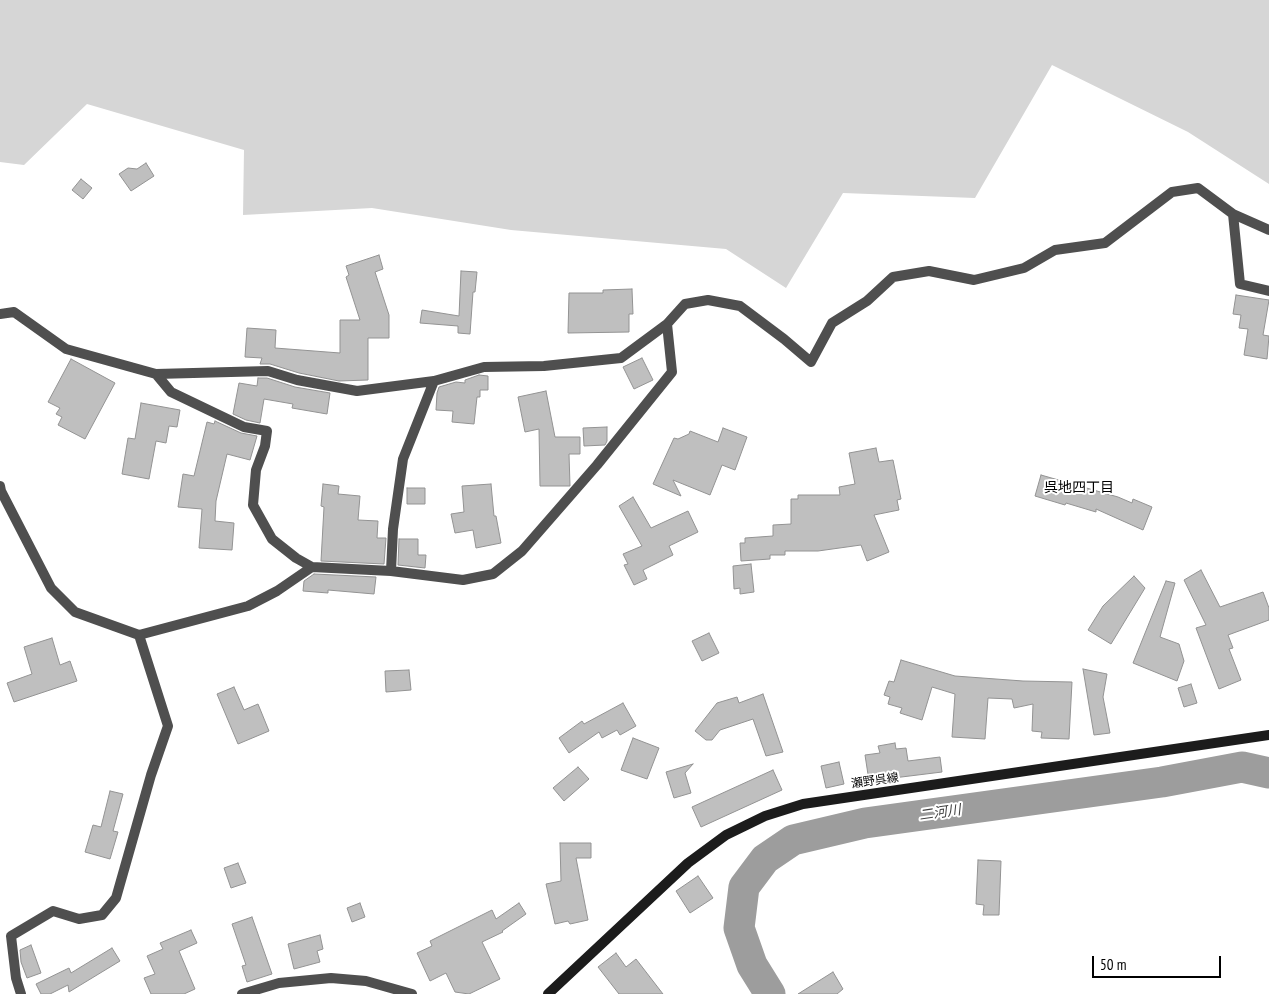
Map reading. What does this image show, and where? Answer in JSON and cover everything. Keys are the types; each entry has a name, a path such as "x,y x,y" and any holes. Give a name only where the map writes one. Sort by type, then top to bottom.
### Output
{"main road":[{"name":"瀬野呉線","path":"548,994 688,863 726,835 765,816 803,804 1269,735"}],"street":[{"path":"0,314 14,312 66,349 156,374 268,371 297,380 357,391 434,382 484,367 544,366 621,358 668,324 685,304 708,300 740,306 784,339 810,362 832,323 867,301 893,278 929,271 974,280 1024,268 1055,250 1105,244 1172,192 1198,188 1233,214 1269,230"},
{"path":"1233,214 1240,284 1269,291"},
{"path":"156,374 172,392 187,400 244,426 266,431 265,446 256,470 253,505 272,539 296,558 312,567 391,571 463,580 493,574 522,551 597,465 672,372 668,324"},
{"path":"391,571 393,529 404,459 434,382"},
{"path":"0,486 51,588 75,612 139,635 248,606 277,591 312,567"},
{"path":"21,994 16,978 11,936 53,911 79,920 102,915 116,898 151,775 168,726 139,635"},
{"path":"242,994 279,984 331,978 366,981 412,994"}],"shaded area":[{"path":"0,0 1269,0 1269,184 1188,132 1052,65 975,198 843,193 786,288 726,249 511,230 372,208 243,215 244,150 87,104 24,165 0,162"}],"building":[{"path":"146,163 154,176 131,191 119,174 128,168 137,169"},
{"path":"81,179 92,188 83,199 72,190"},
{"path":"379,255 383,269 375,272 389,315 389,338 368,338 368,380 339,381 299,373 270,364 260,364 262,358 245,357 247,328 276,330 275,348 340,353 340,320 360,320 346,277 349,275 346,266"},
{"path":"461,271 477,272 475,292 473,292 470,334 458,333 458,326 420,323 422,310 459,316"},
{"path":"632,289 633,314 629,314 629,332 568,333 569,293 603,293 603,290"},
{"path":"1236,295 1269,300 1263,335 1269,336 1267,359 1244,355 1248,329 1239,328 1241,315 1233,314"},
{"path":"642,358 653,380 634,389 623,367"},
{"path":"71,359 115,383 85,439 58,425 62,417 56,414 60,408 48,402"},
{"path":"479,375 488,376 488,390 480,390 480,397 477,397 474,424 452,422 453,411 436,410 439,387 456,382 465,383 465,380"},
{"path":"258,378 267,378 295,387 330,393 327,414 292,408 293,404 264,399 260,423 246,420 233,414 239,383 257,386"},
{"path":"546,391 555,437 580,437 580,454 569,454 570,486 540,486 539,429 525,432 518,397"},
{"path":"141,403 180,410 177,427 169,426 166,443 156,441 149,479 122,474 128,438 135,439"},
{"path":"215,421 241,433 257,436 250,460 227,454 216,501 215,521 234,523 232,550 199,548 202,509 178,507 183,474 194,476 207,422 214,424"},
{"path":"607,427 607,441 605,445 584,446 583,428"},
{"path":"723,428 747,437 735,470 722,465 710,495 673,480 681,496 653,484 674,438 678,439 689,434 690,431 718,442"},
{"path":"876,448 879,462 893,460 901,499 897,500 899,510 874,515 889,552 867,561 861,545 818,551 785,551 785,555 770,555 770,559 741,561 740,543 745,543 745,538 773,536 773,525 791,524 791,499 798,499 798,495 840,495 839,487 855,484 849,453"},
{"path":"1041,475 1118,497 1132,503 1133,499 1152,507 1143,530 1096,509 1096,512 1035,496"},
{"path":"323,484 339,486 338,494 360,496 358,520 378,521 377,538 386,538 384,564 321,561 324,507 321,506"},
{"path":"491,484 494,516 496,516 501,543 476,548 473,530 455,533 451,514 464,512 462,486"},
{"path":"407,488 425,488 425,504 407,504"},
{"path":"633,497 651,528 688,511 698,532 669,546 673,555 643,570 647,579 634,585 624,565 628,564 623,554 642,546 619,506"},
{"path":"399,539 418,539 418,555 426,555 425,568 398,565"},
{"path":"751,564 754,592 740,594 740,588 734,589 733,566"},
{"path":"1201,570 1220,607 1263,592 1269,608 1269,620 1228,635 1233,648 1229,649 1241,680 1219,689 1196,628 1206,625 1184,580"},
{"path":"314,574 376,577 374,594 328,590 328,593 303,591 304,581"},
{"path":"1134,576 1145,588 1111,644 1088,630 1103,606"},
{"path":"1166,581 1175,583 1160,637 1179,644 1184,661 1177,681 1133,663"},
{"path":"709,633 719,653 702,661 692,641"},
{"path":"52,638 60,665 70,661 77,681 14,702 7,683 32,674 24,647"},
{"path":"901,660 955,676 1023,681 1072,682 1069,739 1041,738 1042,732 1032,731 1033,704 1014,708 1012,699 988,698 985,739 952,737 955,694 932,687 922,720 900,713 902,708 888,704 890,697 884,695 889,681 894,682"},
{"path":"1083,669 1107,674 1103,697 1110,733 1094,735"},
{"path":"409,670 411,690 386,692 385,671"},
{"path":"1191,684 1197,703 1184,707 1178,688"},
{"path":"234,687 244,710 258,704 269,731 238,744 217,694"},
{"path":"763,694 783,752 766,756 753,719 720,730 712,740 706,740 695,731 717,703 737,697 739,703"},
{"path":"623,703 636,726 620,735 617,730 602,738 599,732 569,753 559,738 582,721 584,724"},
{"path":"633,738 659,748 647,779 621,770"},
{"path":"895,743 896,749 906,748 908,761 940,757 942,772 869,781 865,755 880,753 878,746"},
{"path":"839,762 844,784 826,788 821,766"},
{"path":"693,764 685,773 691,793 674,798 666,772"},
{"path":"578,767 589,779 564,801 553,788"},
{"path":"773,770 782,790 701,827 692,807"},
{"path":"110,791 123,794 113,831 118,832 110,859 85,852 93,825 101,827"},
{"path":"560,843 591,843 591,858 576,858 588,920 570,924 568,921 555,924 546,884 561,881"},
{"path":"978,860 1001,861 999,915 983,915 984,905 976,904"},
{"path":"238,863 246,883 231,888 224,868"},
{"path":"698,876 713,898 690,913 676,891"},
{"path":"360,903 365,917 352,922 347,908"},
{"path":"519,903 526,914 503,932 482,942 500,979 469,994 455,992 446,973 430,981 417,953 432,946 430,941 492,910 496,919"},
{"path":"252,917 272,974 247,982 242,966 246,965 232,924"},
{"path":"191,930 197,943 179,951 195,989 184,994 151,994 144,978 155,974 147,956 163,949 160,943"},
{"path":"320,935 323,949 317,951 320,962 294,969 288,944"},
{"path":"31,945 41,973 27,978 21,962 20,950"},
{"path":"112,948 120,961 69,992 68,985 50,994 41,994 36,984 69,968 71,973"},
{"path":"616,953 626,967 636,959 663,994 619,994 598,967"},
{"path":"833,972 843,989 837,994 798,994"}],"waterway":[{"name":"二河川","path":"770,994 752,965 739,928 744,887 765,859 793,840 865,823 1162,782 1242,767 1269,773"}],"district":[{"name":"呉地四丁目","path":"1079,488"}]}
